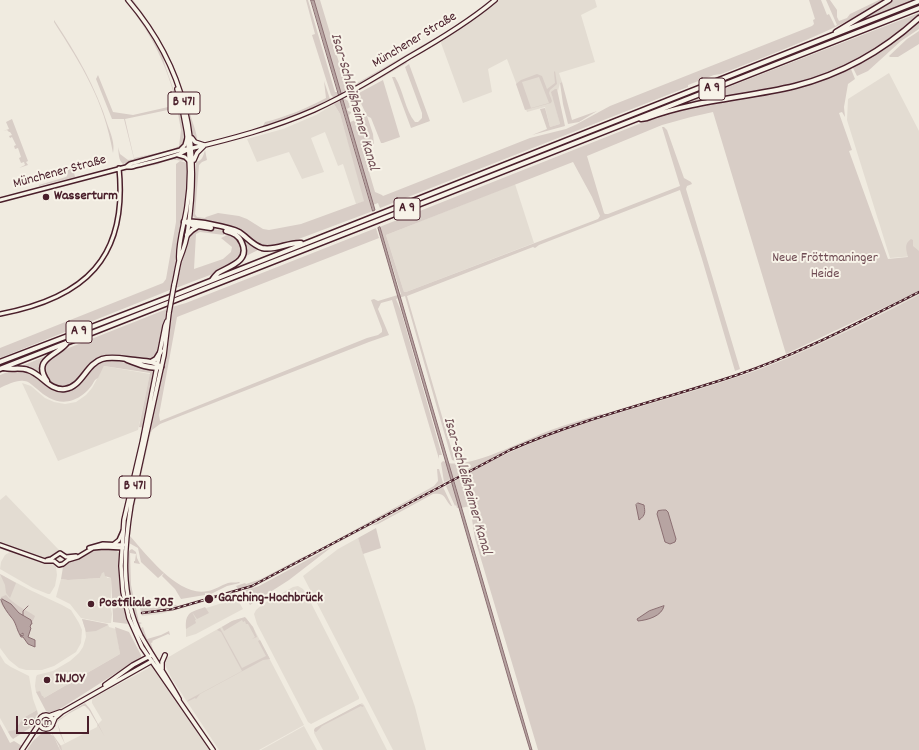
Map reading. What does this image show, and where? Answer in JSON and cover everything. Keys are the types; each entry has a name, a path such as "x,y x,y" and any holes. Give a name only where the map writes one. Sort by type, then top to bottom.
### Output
{"highway":[{"path":"824,39 889,0"},
{"name":"A 9","path":"0,362 212,281 919,1"},
{"name":"A 9","path":"1,369 918,9"},
{"path":"635,119 647,118 696,104 782,89 819,79 840,71 866,57 888,43 919,18"},
{"path":"188,223 237,231 254,244 263,248 277,248 294,243 304,244"},
{"path":"188,223 234,233 244,245 244,253 239,262 217,274 212,281"},
{"path":"187,235 198,226"},
{"path":"49,385 44,375 44,363 47,358 62,349 66,344"},
{"path":"151,362 161,351"},
{"path":"1,369 27,369 35,373 49,385 59,389 68,388 79,381 89,368 98,360 107,358 125,359 151,362 159,366"},
{"path":"125,359 136,364 159,366"}],"main road":[{"name":"B 471","path":"128,0 148,26 166,60 181,102 189,136 191,162 187,235 179,262 165,326 148,424 126,508 122,546 122,579 125,605 135,633 148,657 213,750"},
{"name":"Münchener Straße","path":"204,145 266,128 309,112 337,99 456,29 476,16 495,0"},
{"path":"189,136 195,142 204,145"},
{"path":"190,149 204,145"},
{"path":"191,162 204,145"},
{"name":"B 471","path":"179,262 188,223"},
{"name":"B 471","path":"159,366 166,341 167,321"},
{"name":"B 471","path":"146,430 131,504 126,547 125,578 129,604 138,629 182,704"},
{"path":"117,679 133,665 153,655"},
{"path":"162,670 162,662 165,655"},
{"path":"33,735 43,729 50,728 55,718 62,712 117,679 155,659"},
{"path":"22,750 33,735 42,717 53,715 87,697"},
{"path":"49,716 53,723"},
{"path":"39,723 43,729"}],"street":[{"path":"180,150 185,145 189,136"},
{"name":"Münchener Straße","path":"126,167 130,164 180,150 190,149"},
{"name":"Münchener Straße","path":"0,200 119,168 131,167 185,152 190,149"},
{"path":"176,154 185,156 191,162"},
{"path":"0,314 41,304 64,294 84,280 98,264 109,246 118,224 121,188 119,168"},
{"path":"114,544 118,541 123,531"},
{"path":"43,560 51,559 60,553 66,557 78,556 94,546 114,544 126,547"},
{"path":"0,545 61,565 89,550 99,547 122,546"},
{"path":"55,556 55,562"}],"shaded area":[{"path":"311,0 314,0 375,210 373,211"},
{"path":"498,0 595,0 597,7 581,15 595,62 559,73 562,82 560,83 558,91 557,89 552,96 560,124 550,127 545,107 527,112 507,59 488,69 492,92 463,103 441,43 442,36 460,28"},
{"path":"889,73 919,131 919,263 914,256 890,258 847,120 848,99"},
{"path":"334,104 340,114 365,201 356,204 343,164 338,166 325,132 311,138 324,172 302,179 289,152 257,162 247,139 283,129 316,115"},
{"path":"515,184 534,243 404,292 386,235"},
{"path":"380,227 532,750 530,750 510,684 378,228"},
{"path":"919,292 919,295 821,344 787,358 704,388 565,430 512,451 252,588 176,610 142,616 141,612 187,604 230,592 260,581 484,461 523,443 571,425 750,370 837,333"},
{"path":"104,366 150,374 138,430 58,461 22,383 31,386 45,398 54,402 65,404 76,402 86,395 92,388"},
{"path":"6,495 59,550 60,559 43,560 0,546 0,500"},
{"path":"638,503 644,505 645,510 644,515 639,520 636,505"},
{"path":"663,510 668,512 676,539 675,542 670,544 665,542 657,514 658,511"},
{"path":"358,538 415,707 426,750 393,750 303,576 338,549"},
{"path":"10,552 39,562 51,563 56,567 57,575 55,586 50,594 33,588 0,569 1,562 5,555"},
{"path":"102,572 105,572 107,578 111,578 111,623 81,618 70,604 56,597 61,579 100,578"},
{"path":"0,574 71,610 82,630 81,643 76,652 54,666 42,670 26,670 19,668 9,660 0,648"},
{"path":"298,586 303,589 311,603 359,697 359,699 311,724 308,722 257,624 254,614 263,604 293,587"},
{"path":"2,599 11,604 19,613 31,620 32,624 28,637 35,640 35,647 28,644 23,637 21,637 20,635 23,636 23,633 20,635 14,621 7,612 1,600"},
{"path":"232,600 239,602 243,609 196,634 186,637 186,621 190,613"},
{"path":"664,606 658,615 646,620 638,621 637,619 649,611"},
{"path":"246,618 253,627 304,725 259,750 219,750 172,679 164,661 232,621"},
{"path":"82,619 108,624 109,627 116,629 120,654 44,698 40,692 36,692 36,677 37,675 53,671 70,661 79,653 83,647 86,637"},
{"path":"0,655 5,663 29,676 33,699 37,710 23,718 15,730 8,732 0,718"},
{"path":"156,661 213,750 60,750 58,747 97,727 102,720 92,703 93,698 147,669"},
{"path":"362,703 387,750 323,750 314,733 314,729"},
{"path":"304,726 317,750 261,750"}],"green space":[{"path":"124,0 126,0 139,17 161,49 182,116 185,138 183,145 175,150 123,164 119,158 118,147 120,154 128,160 134,159 124,119 112,119 96,79 98,75 113,112 133,115 177,105 168,76 157,50 134,12","holes":["177,108 181,130 179,146 171,150 134,158 125,119"]},
{"path":"130,0 133,0 152,27 175,70 196,131 197,140 192,136 183,99 162,47 142,15"},
{"path":"306,0 308,0 335,92 338,92 339,96 334,98 331,95 312,35 315,34"},
{"path":"314,0 320,0 347,89 437,38 356,87 343,91 344,93 341,94"},
{"path":"809,0 821,0 827,15 829,14 835,26 837,25 826,0 830,0 837,10 837,17 839,21 879,0 885,0 825,32 784,49 721,74 714,75 688,85 688,87 380,208 378,203 373,205 343,100 345,99 348,101 350,107 347,109 351,112 349,115 350,122 367,116 373,134 374,145 362,148 375,192 383,196 530,138 566,129 610,106 812,26 814,24 813,20 815,19"},
{"path":"892,0 914,0 863,20 862,19"},
{"path":"919,5 809,49 809,47"},
{"path":"919,13 919,15 906,27 879,48 848,66 831,73 789,86 682,105"},
{"path":"54,20 78,58 91,84"},
{"path":"919,22 919,29 901,41 868,71 857,76 853,68 889,46"},
{"path":"919,31 919,44 898,57 889,56 907,39"},
{"path":"406,61 407,63 350,96 352,93"},
{"path":"409,64 430,121 411,128 392,77 395,77 401,89 412,117 415,122 418,122 422,118 422,113 405,67"},
{"name":"Neue Fröttmaninger Heide","path":"851,69 855,79 848,84 844,107 845,117 842,112 839,113 852,150 849,151 888,259 908,257 906,245 911,239 913,240 913,246 919,251 919,291 786,354 713,112 662,125 587,156 604,213 608,214 680,186 662,127 667,130 684,178 692,184 687,186 686,189 740,369 735,371 680,190 539,245 535,248 533,247 407,296 455,461 452,460 405,296 396,299 401,311 442,455 439,455 439,459 392,300 381,303 378,309 389,335 160,424 152,430 131,520 168,345 172,307 186,303 376,228 379,238 177,317 159,415 160,421 367,338 378,335 382,332 371,300 374,299 378,301 401,294 380,227 644,122 695,107 796,89","holes":["573,162 592,197 600,216 598,219 404,292 386,235"]},
{"path":"555,71 557,84 550,90 549,93 552,101 551,103 525,110 516,84 521,80 537,74 542,76 547,89 555,83","holes":["539,77 549,103 531,108 522,82"]},
{"path":"738,75 739,77 657,108 657,107"},
{"path":"383,80 400,137 381,143 371,118 367,116 358,97 360,96 362,101 359,93"},
{"path":"324,81 330,99 302,113 262,128 265,122 281,118 326,98"},
{"path":"562,82 572,120 597,111 579,122 568,124 560,83"},
{"path":"91,84 98,98 111,136 113,153 109,134 104,116"},
{"path":"557,89 565,126 532,135 547,129 540,109 545,108 550,127 560,124 551,92"},
{"path":"340,101 373,211 288,243 273,246 255,242 243,232 236,229 195,218 193,216 196,162 201,159 205,150 207,160 199,165 195,214 197,217 205,218 218,213 239,216 263,229 269,230 301,224 364,201 340,114 334,104"},
{"path":"12,119 28,161 26,162 28,165 19,168 25,165 24,162 21,163 18,148 15,149 14,146 16,145 12,137 10,138 9,136 12,135 10,132 7,130 3,131 9,129 6,122"},
{"path":"588,134 589,136 363,225 362,223"},
{"path":"177,156 181,156 186,161 166,160 159,164 122,172"},
{"path":"180,161 188,163 187,195 180,242 170,290 0,358 0,348 163,283 166,279 176,222 176,164"},
{"path":"73,168 75,177 39,186 66,177 68,170"},
{"path":"202,227 225,231 224,235 200,232 196,234 194,269 223,259 231,252 232,247 221,238 231,233 239,238 243,251 239,260 223,270 176,288 184,251 189,237 193,231"},
{"path":"234,232 238,233 260,249 246,256 245,247"},
{"path":"294,249 295,251 174,299 174,297"},
{"path":"919,295 919,750 538,750 475,539 470,506 461,508 454,482 471,471 502,456 558,433 756,371 827,341"},
{"path":"169,299 169,301 0,367 0,365"},
{"path":"167,309 157,355 152,360 117,355 99,358 90,364 77,382 67,387 56,386 47,380 44,375 45,364 56,353"},
{"path":"46,356 43,361 44,378 22,366"},
{"path":"104,360 118,361 154,370 144,428 139,427 150,373 104,366 98,378 86,392 73,400 63,402 49,398 26,381 15,382 0,388 0,375 12,371 23,370 31,372 56,389 69,390 93,366"},
{"path":"601,414 602,415 523,443 453,478 448,463 459,463 485,457 551,430"},
{"path":"443,461 446,462 451,479 444,482 441,463"},
{"path":"437,469 439,469 443,483 320,549 434,486 438,481"},
{"path":"452,483 459,508 457,508 456,505 455,506 446,486"},
{"path":"443,487 452,506 443,495 433,494 378,524 371,526"},
{"path":"131,528 130,536 164,573 158,578 141,562 138,548 129,543"},
{"path":"376,528 381,548 363,554 358,538"},
{"path":"333,546 289,580 250,605 241,592 259,586"},
{"path":"97,549 116,550 119,553 122,593 128,624 113,622 111,578 105,576 104,572 100,578 61,579 63,567 70,561 78,559"},
{"path":"132,549 136,552 140,564 134,563 136,554 130,553 131,585 139,622 142,623 140,624 141,628 143,627 147,639 169,631 170,635 168,634 152,641 153,642 151,643 153,650 142,633 130,597 128,580 128,553"},
{"path":"305,556 260,581 238,589 236,586 261,579"},
{"path":"164,573 175,582 186,588 197,591 213,590 228,583 240,583 227,586 211,594 205,593 205,595 181,599 175,589 162,576"},
{"path":"0,574 16,583 10,598 6,593 5,585"},
{"path":"6,595 16,604 35,616 32,623 29,619 17,612 9,603 2,599 1,601 7,613 0,602 1,597"},
{"path":"168,604 177,606 141,612 140,608 168,606"},
{"path":"205,607 209,613 197,619 192,612"},
{"path":"192,612 196,623 186,629 188,616"},
{"path":"245,617 253,627 257,637 252,639 255,637 248,624 242,620 224,631 222,627 232,621"},
{"path":"82,619 108,625 96,631 86,632"},
{"path":"115,627 129,632 141,657 63,707 51,713 46,711 36,692 40,691 44,698 120,654"},
{"path":"220,628 242,668 266,656 258,641 260,640 270,659 263,660 200,694 196,699 195,698 187,702 188,700 242,671 221,632 217,630"},
{"path":"85,703 90,709 105,737 85,706 68,714 57,722 70,712"},
{"path":"360,704 364,706 361,706 322,726 316,732 314,731 315,728"},
{"path":"37,710 38,714 33,726 13,739 8,732 15,730 23,718"},
{"path":"0,724 10,743 14,741 22,746 20,750 0,750"},
{"path":"58,724 65,744 60,734"},
{"path":"51,732 61,746 62,750 54,737 60,750 27,750 33,741 42,733 53,736"}],"waterway":[{"path":"23,615 23,611 28,606"}],"railway":[{"path":"142,613 173,609 252,586 510,450 566,428 760,367 829,337 919,292"}],"place":[{"name":"Wasserturm","path":"46,197"},
{"name":"Garching-Hochbrück","path":"209,599"},
{"name":"Postfiliale 705","path":"91,604"},
{"name":"INJOY","path":"47,680"}],"water label":[{"name":"Isar-Schleißheimer Kanal","path":"353,102"},
{"name":"Isar-Schleißheimer Kanal","path":"466,486"}]}
